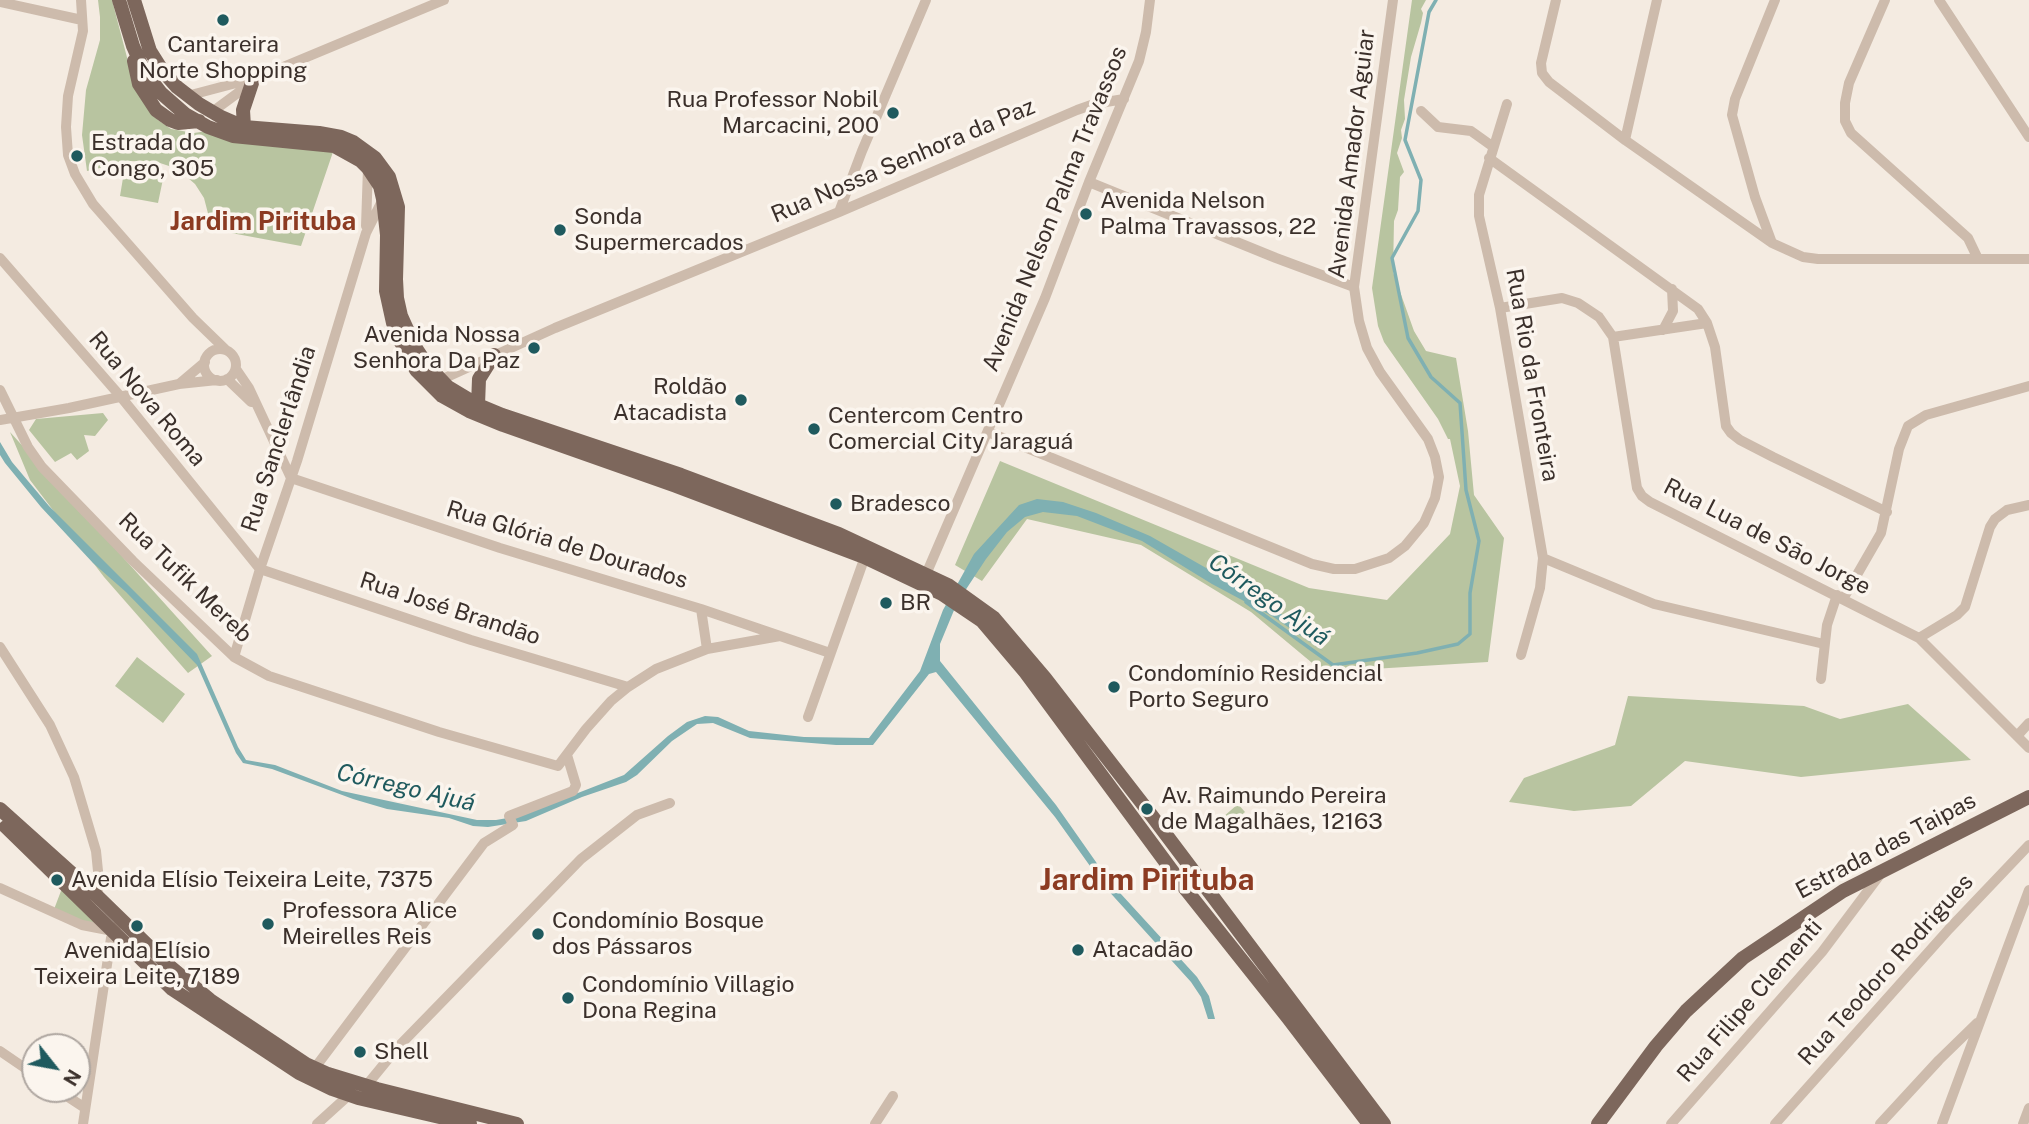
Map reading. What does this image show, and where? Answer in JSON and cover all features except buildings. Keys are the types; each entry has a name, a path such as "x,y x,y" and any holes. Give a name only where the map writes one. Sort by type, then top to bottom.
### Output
{"main road":[{"path":"119,0 133,46 139,85 156,110 178,123 198,121 212,112"},
{"path":"134,0 150,51 162,70 187,96 212,112 244,127 330,134 353,142 375,158 389,177 398,207 396,279 401,316 415,347 436,382 454,403 482,417 611,465 867,552"},
{"path":"244,127 243,110 256,80"},
{"path":"198,121 233,136 334,146 368,167 380,186 386,217 388,306 395,330 416,370 478,405 752,501 924,578 994,618 1037,667 1384,1124"},
{"path":"478,405 479,379 494,355"},
{"path":"964,601 1003,643 1187,891 1369,1124"},
{"name":"Estrada das Taipas","path":"1603,1122 1656,1046 1709,988 1743,958 1843,891 2029,797"},
{"path":"0,809 118,926 210,1000 311,1073 349,1095 470,1124"},
{"path":"0,821 93,901"},
{"path":"311,1073 517,1124"}],"street":[{"path":"81,0 83,31 66,114 67,145 79,183 93,204 193,318 233,355 236,369 249,388 291,478"},
{"path":"187,96 256,80 444,0"},
{"path":"839,212 926,0"},
{"name":"Avenida Nelson Palma Travassos","path":"924,578 1045,298 1124,99 1141,53 1150,0"},
{"name":"Avenida Amador Aguiar","path":"988,432 1312,564 1335,569 1355,569 1389,558 1405,546 1424,523 1435,498 1439,477 1428,439 1380,372 1367,348 1359,321 1354,287 1393,0"},
{"path":"1556,0 1541,63 1542,73 1549,82 1625,140 1772,243 1803,257 1818,259 2029,259"},
{"path":"1625,140 1657,0"},
{"path":"1772,243 1755,197 1732,115 1735,99 1774,0"},
{"path":"1885,0 1849,83 1845,121 1851,133 1968,238 1978,259"},
{"path":"1939,0 2029,137"},
{"path":"0,2 82,20"},
{"path":"212,112 256,80"},
{"name":"Rua Nossa Senhora da Paz","path":"436,382 494,355 1077,110 1124,99"},
{"name":"Rua Rio da Fronteira","path":"1507,104 1490,152 1479,195 1479,216 1500,308 1543,558 1540,588 1521,655"},
{"path":"1421,111 1438,127 1471,131 1490,152 1698,309 1707,323 1719,368 1726,426 1731,433 1773,457 1887,512"},
{"name":"Rua Sanclerlândia","path":"366,233 368,167"},
{"path":"1089,182 1354,287"},
{"name":"Rua Sanclerlândia","path":"234,657 366,233 383,199"},
{"name":"Rua Nova Roma","path":"0,258 121,397 260,569"},
{"path":"1663,330 1673,311 1672,289"},
{"path":"1500,308 1562,298 1572,300 1599,317 1613,337 1707,323"},
{"path":"193,318 207,357 206,371 222,380 257,410"},
{"name":"Rua Lua de São Jorge","path":"1613,337 1637,488 1642,496 1919,638 2029,748"},
{"path":"178,384 207,357 225,349"},
{"path":"5,419 178,384 222,380 236,369"},
{"path":"1821,679 1824,644 1840,597 1874,549 1887,512 1904,433 1912,422 1926,415 2029,386"},
{"name":"Rua Tufik Mereb","path":"0,390 5,419 42,467 142,570 234,657 269,676 553,766 564,759"},
{"name":"Rua Glória de Dourados","path":"291,478 830,653"},
{"path":"1919,638 1957,615 1965,607 1994,519 2007,510 2029,505"},
{"path":"808,717 867,552"},
{"path":"1543,558 1654,604 1824,644"},
{"name":"Rua José Brandão","path":"260,569 471,640 628,687"},
{"path":"701,609 707,649"},
{"path":"311,1073 484,843 513,819 573,791 576,785 564,759 598,715 628,687 656,669 707,649 780,636"},
{"path":"0,647 50,725 74,776 96,850 99,881 93,901"},
{"path":"2017,736 2029,723"},
{"path":"317,1124 349,1095 366,1086 398,1047 566,873 636,815 670,803"},
{"name":"Rua Teodoro Rodrigues","path":"1774,1124 1949,929 2029,845"},
{"name":"Rua Filipe Clementi","path":"1671,1124 1822,953 1884,870"},
{"path":"0,888 82,925 118,926 83,1124"},
{"path":"1942,1124 2029,890"},
{"path":"1880,1124 1939,1060 1979,1022"},
{"path":"0,1051 21,1065"},
{"path":"875,1124 893,1096"},
{"path":"77,1103 85,1108"},
{"path":"2023,1124 2029,1108"}],"green space":[{"path":"98,0 112,0 135,88 158,120 171,129 194,133 207,131 334,149 301,246 215,230 211,225 204,198 195,184 169,166 157,162 130,161 87,171 82,135 86,90 100,40"},
{"path":"1412,0 1426,0 1421,9 1421,23 1411,57 1404,100 1405,119 1397,153 1404,172 1400,177 1398,210 1394,221 1393,272 1414,331 1426,351 1456,358 1468,431 1474,495 1504,538 1488,662 1323,672 1251,612 1141,545 1027,519 982,581 955,565 1000,461 1309,588 1387,600 1450,534 1460,486 1450,439 1384,342 1378,326 1372,288"},
{"path":"124,172 163,179 158,203 120,196"},
{"path":"103,413 108,420 95,436 84,435 89,451 77,460 71,453 55,462 29,430 36,419"},
{"path":"10,432 212,656 188,673 104,577 30,480"},
{"path":"137,657 185,694 163,723 115,686"},
{"path":"1628,696 1804,706 1840,719 1908,704 1971,760 1801,777 1685,761 1631,806 1574,811 1509,802 1524,778 1615,745"},
{"path":"1238,804 1245,812 1223,832 1215,824"},
{"path":"64,883 115,932 53,912"}],"water":[{"path":"0,442 12,462 49,506 197,654 246,760 275,765 342,791 477,820 519,816 624,775 687,722 705,716 718,717 749,731 804,737 869,738 920,671 943,610 974,554 1019,505 1037,499 1063,502 1150,536 1271,605 1323,651 1272,616 1212,584 1142,541 1077,516 1043,512 1025,517 1007,532 986,559 957,603 940,644 940,661 1056,805 1110,882 1197,977 1209,996 1215,1019 1208,1019 1201,997 1191,982 1105,887 1055,817 936,672 929,674 873,745 836,745 750,738 713,723 697,724 672,741 626,782 526,821 488,827 473,826 449,818 387,809 272,769 243,763 197,665 126,592 93,563 41,507 5,463 0,455"}],"waterway":[{"name":"Córrego Ajuá","path":"1246,602 1333,665 1458,644 1470,634 1470,593 1479,541 1466,490 1460,403 1431,377 1408,338 1392,258 1418,211 1421,180 1405,140 1429,12 1436,0"}],"place":[{"name":"Cantareira Norte Shopping","path":"223,20"},
{"name":"Rua Professor Nobil Marcacini, 200","path":"893,113"},
{"name":"Estrada do Congo, 305","path":"77,156"},
{"name":"Avenida Nelson Palma Travassos, 22","path":"1086,214"},
{"name":"Sonda Supermercados","path":"560,230"},
{"name":"Avenida Nossa Senhora Da Paz","path":"534,348"},
{"name":"Roldão Atacadista","path":"741,400"},
{"name":"Centercom Centro Comercial City Jaraguá","path":"814,429"},
{"name":"Bradesco","path":"836,504"},
{"name":"BR","path":"886,603"},
{"name":"Condomínio Residencial Porto Seguro","path":"1114,687"},
{"name":"Av. Raimundo Pereira de Magalhães, 12163","path":"1147,809"},
{"name":"Avenida Elísio Teixeira Leite, 7375","path":"57,880"},
{"name":"Professora Alice Meirelles Reis","path":"268,924"},
{"name":"Avenida Elísio Teixeira Leite, 7189","path":"137,926"},
{"name":"Condomínio Bosque dos Pássaros","path":"538,934"},
{"name":"Atacadão","path":"1078,950"},
{"name":"Condomínio Villagio Dona Regina","path":"568,998"},
{"name":"Shell","path":"360,1052"}],"district":[{"name":"Jardim Pirituba","path":"263,222"},
{"name":"Jardim Pirituba","path":"1147,881"}]}
